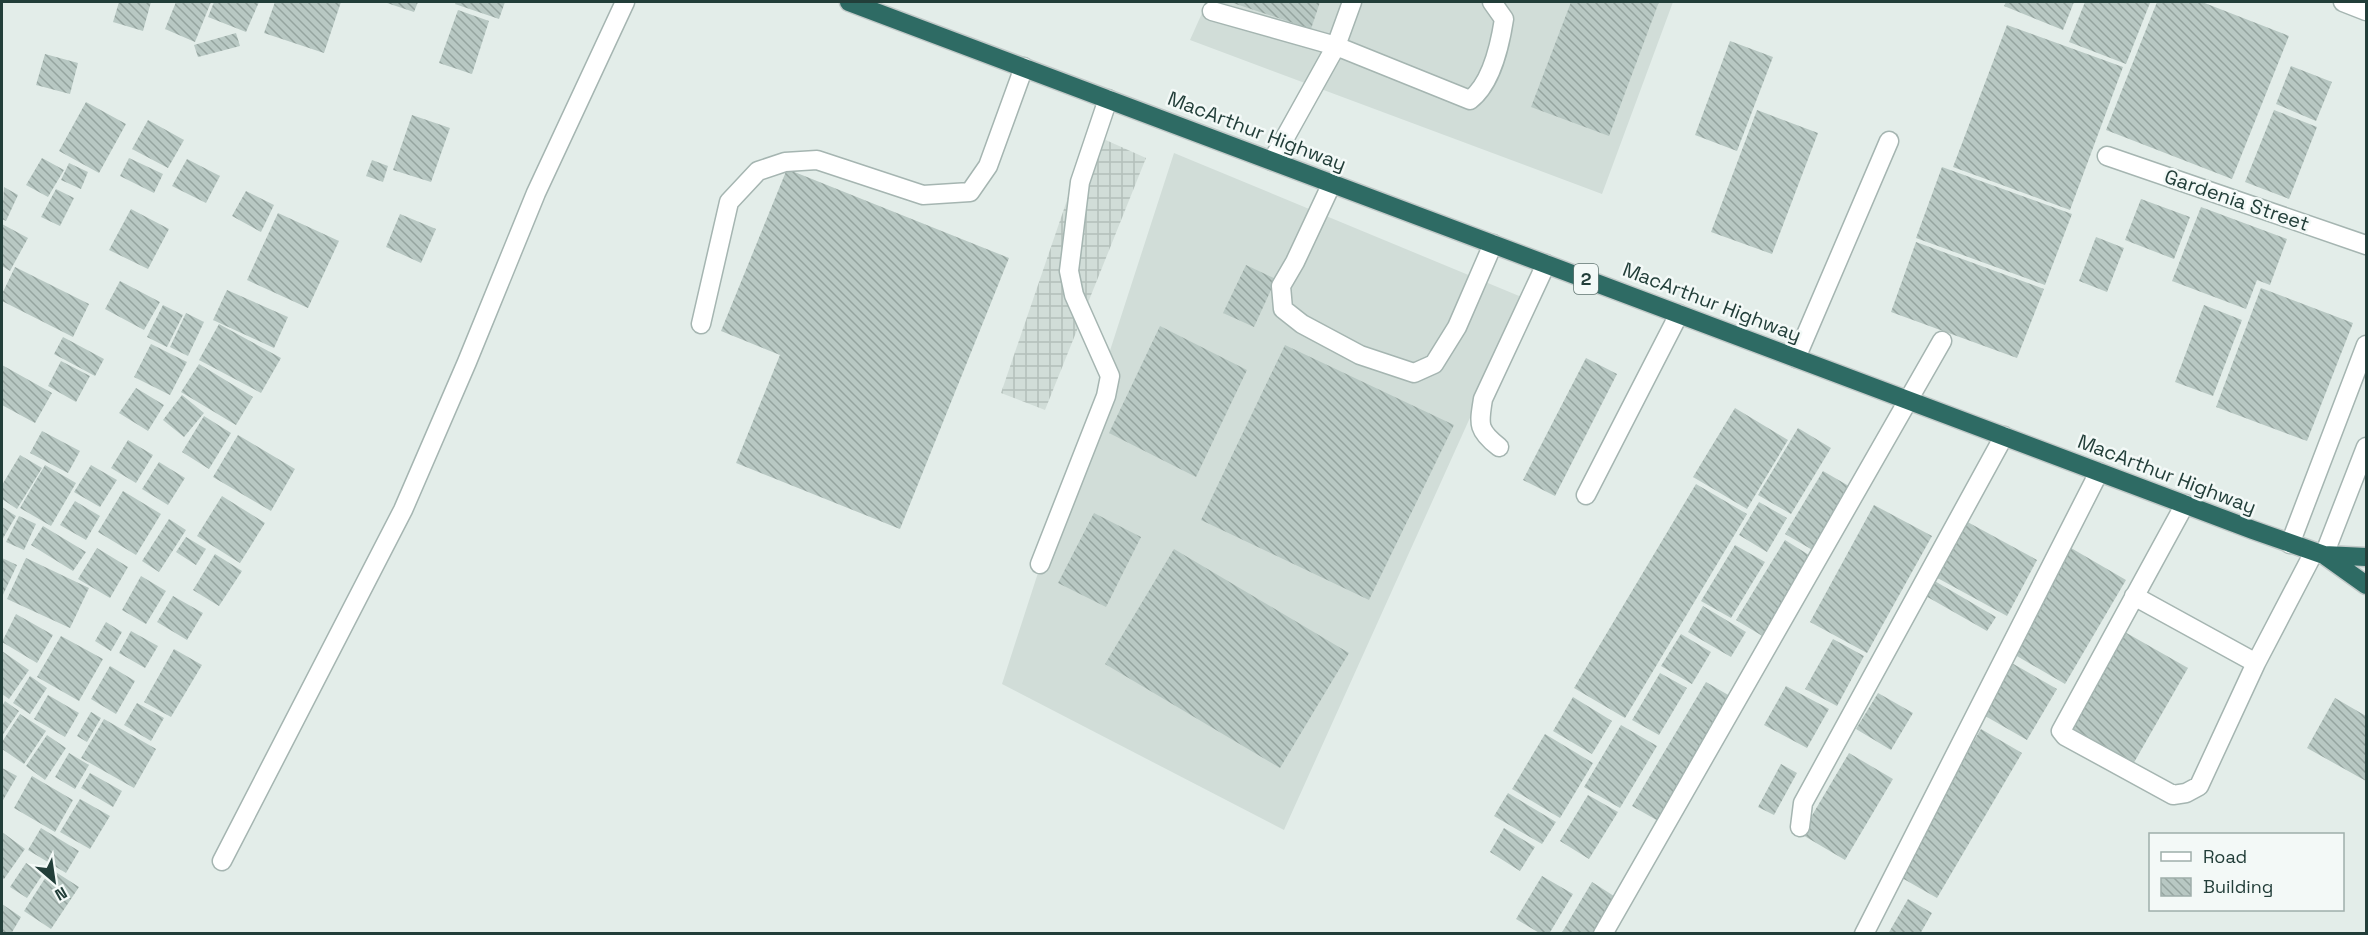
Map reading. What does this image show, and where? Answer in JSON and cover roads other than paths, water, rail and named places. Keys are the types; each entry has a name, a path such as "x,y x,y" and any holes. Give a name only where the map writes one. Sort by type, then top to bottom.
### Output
{"highway":[{"name":"MacArthur Highway","path":"849,2 2290,544 2319,553 2367,557"},
{"name":"MacArthur Highway","path":"2319,553 2367,585"}],"street":[{"path":"222,861 403,510 536,193 625,2"},
{"path":"1272,161 1336,46 1352,2"},
{"path":"1212,11 1336,46 1470,100 1481,87 1499,48 1504,19 1492,2"},
{"path":"2343,2 2367,11"},
{"path":"701,324 729,202 758,171 785,162 817,160 922,195 970,192 988,166 1023,67"},
{"path":"1041,564 1106,396 1110,376 1074,295 1069,271 1080,182 1108,99"},
{"path":"1796,358 1889,141"},
{"name":"Gardenia Street","path":"2107,156 2367,244"},
{"path":"1332,183 1295,262 1281,286 1283,309 1302,324 1378,362 1414,373 1434,364 1456,327 1493,244"},
{"path":"1498,447 1483,435 1479,421 1483,399 1546,264"},
{"path":"1586,495 1679,314"},
{"path":"1603,933 1942,341"},
{"path":"2290,544 2367,345"},
{"path":"1800,827 1803,803 2004,436"},
{"path":"2185,504 2061,731 2065,736 2173,795 2186,794 2199,786 2256,663 2319,553 2367,447"},
{"path":"1863,933 2099,472"},
{"path":"2134,596 2256,663"}]}
